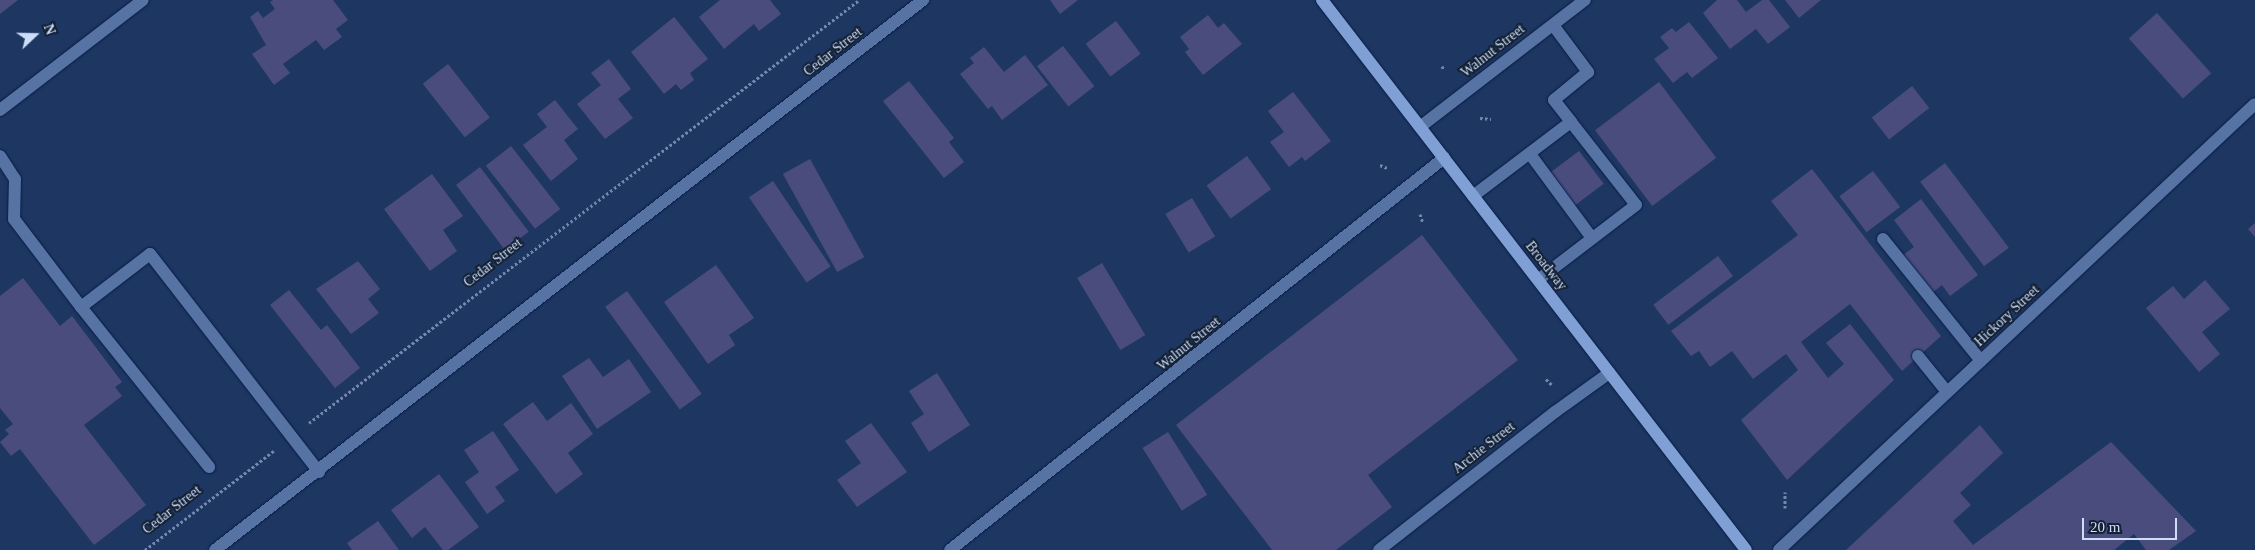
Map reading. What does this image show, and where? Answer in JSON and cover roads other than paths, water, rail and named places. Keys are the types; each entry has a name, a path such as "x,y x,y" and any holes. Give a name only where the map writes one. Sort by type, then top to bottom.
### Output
{"main road":[{"name":"Broadway","path":"1322,0 1746,550"}],"street":[{"path":"0,110 143,0"},
{"name":"Cedar Street","path":"215,550 319,472 924,0"},
{"name":"Walnut Street","path":"1420,126 1585,0"},
{"path":"1538,280 1636,205 1554,100 1588,72 1553,25"},
{"name":"Hickory Street","path":"1779,550 2255,104"},
{"path":"1473,196 1571,122"},
{"path":"1530,154 1592,238"},
{"path":"0,156 15,179 14,219 209,467"},
{"name":"Walnut Street","path":"950,550 1444,158"},
{"path":"1883,239 1981,361"},
{"path":"82,307 150,254 319,472"},
{"path":"1918,356 1948,392"},
{"name":"Archie Street","path":"1379,550 1555,412 1609,373"}]}
